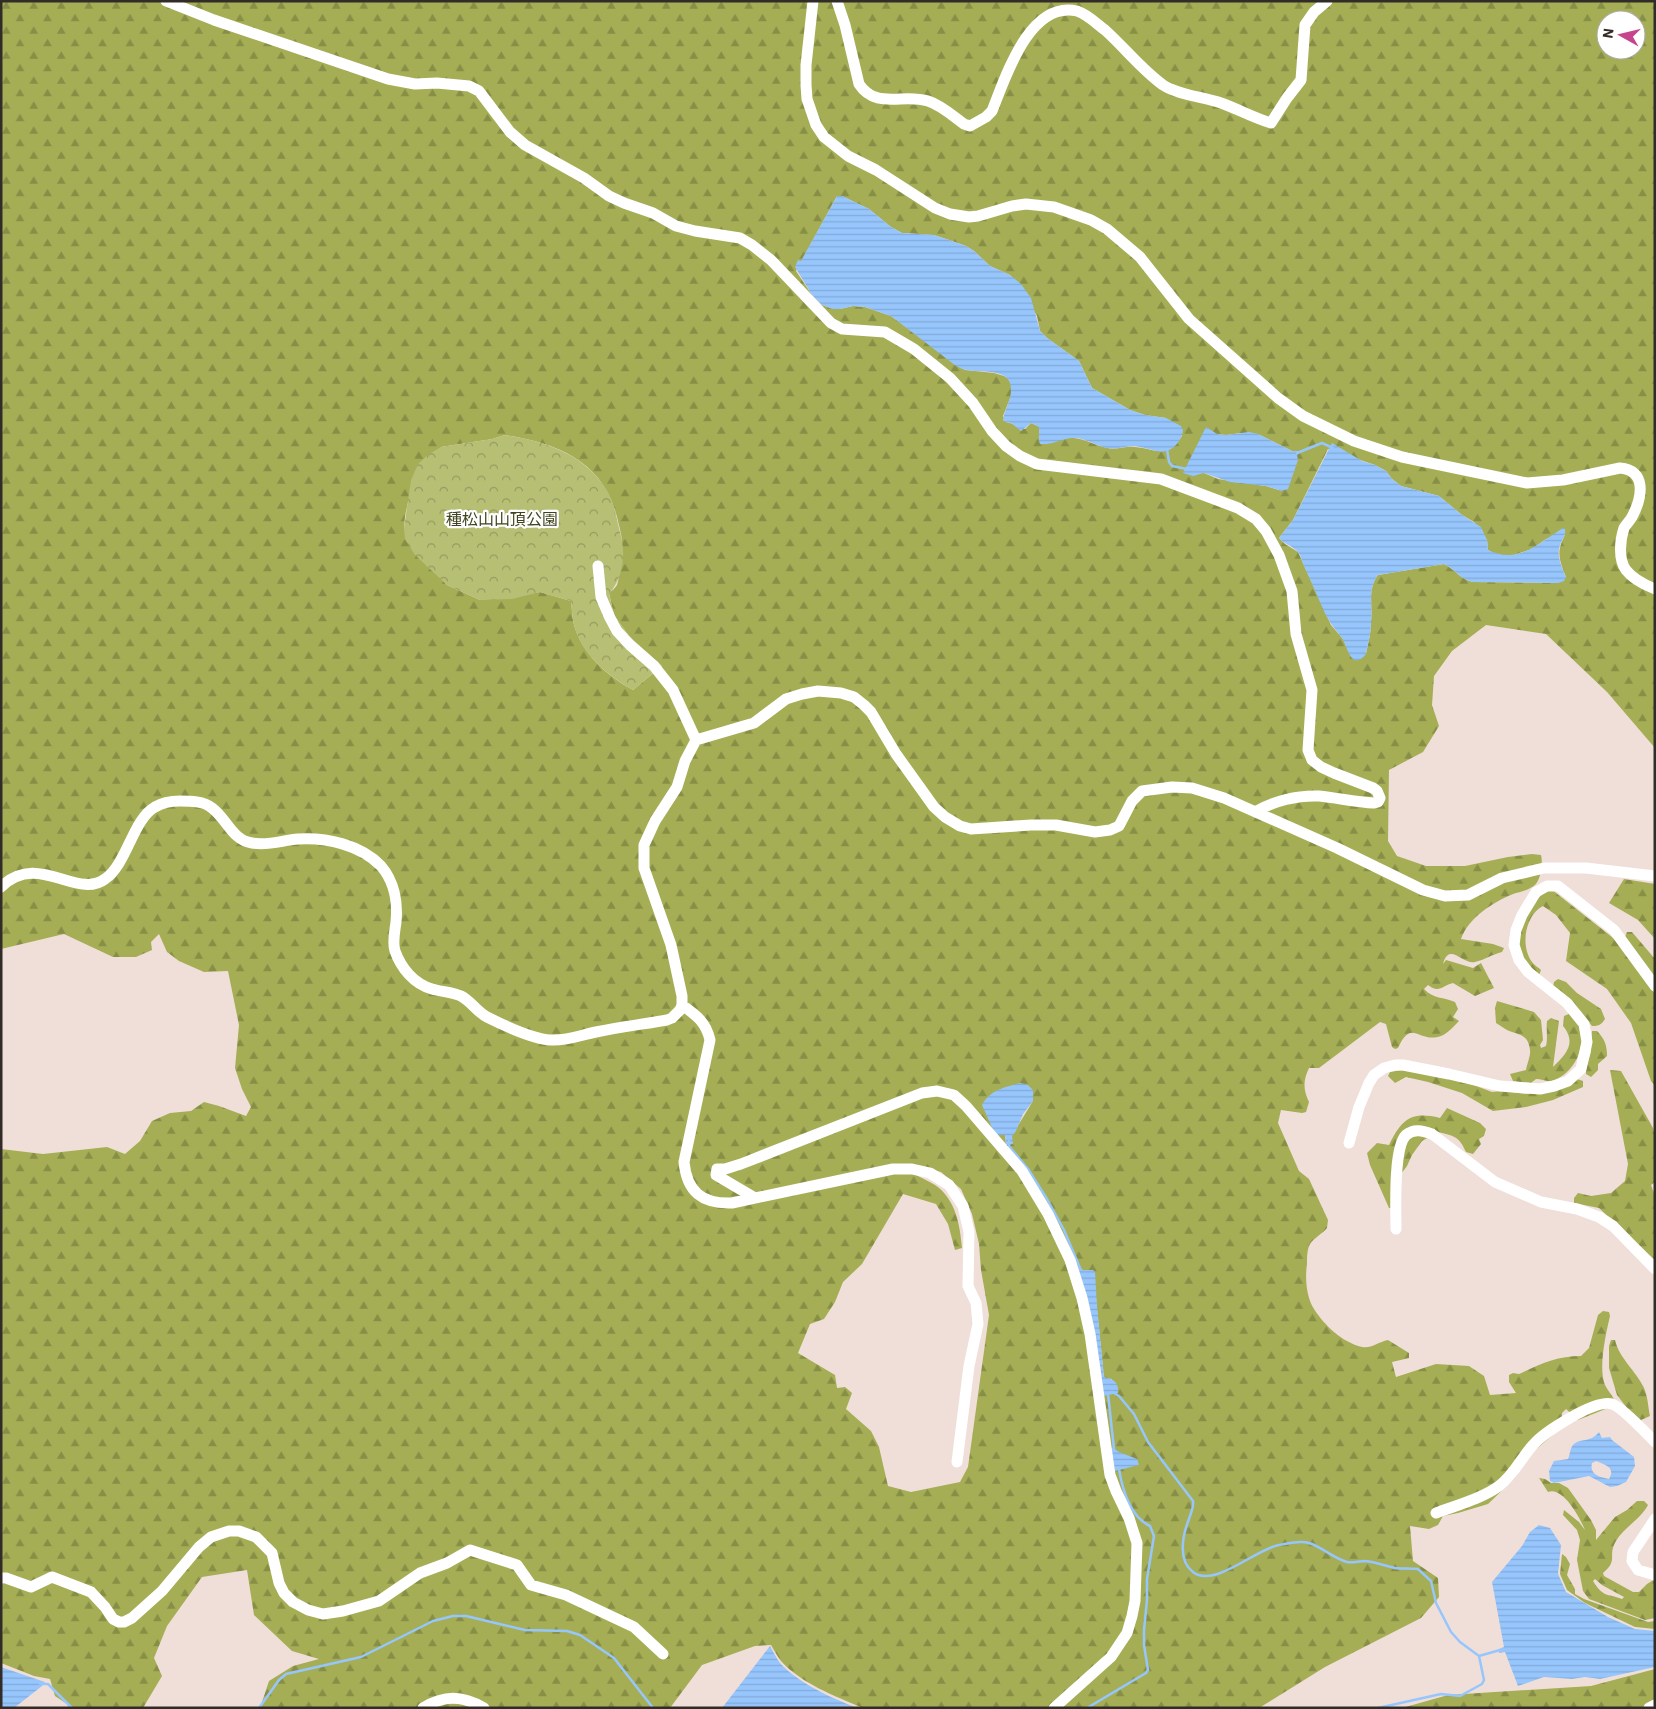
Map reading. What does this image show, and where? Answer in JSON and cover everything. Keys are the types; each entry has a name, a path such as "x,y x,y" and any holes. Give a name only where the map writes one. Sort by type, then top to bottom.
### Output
{"street":[{"path":"166,1 214,20 388,79 416,84 437,83 469,86 479,92 510,132 525,145 584,178 609,196 624,204 653,214 676,226 740,238 770,260 830,323 842,329 885,332 914,349 950,378 973,403 992,432 1006,446 1020,456 1037,464 1161,479 1238,508 1256,519 1279,555 1292,591 1296,634 1312,690 1308,750 1312,760 1321,768 1373,788 1378,791 1380,798 1378,802 1374,803 1306,796 1268,804 1255,812"},
{"path":"813,1 806,65 807,98 816,125 824,137 848,156 876,170 935,208 950,214 969,218 1026,204 1054,207 1107,229 1140,256 1189,319 1278,398 1303,416 1354,441 1402,457 1527,483 1563,480 1620,468 1629,469 1637,474 1641,484 1639,498 1633,515 1624,529 1621,558 1626,569 1634,577 1655,589"},
{"path":"837,1 845,25 859,84 865,93 871,97 890,100 912,98 929,101 970,126 986,118 992,111 1020,43 1032,26 1048,14 1066,8 1079,11 1095,22 1138,65 1165,86 1221,103 1271,123 1301,80 1304,25 1314,12 1327,1"},
{"path":"598,566 598,582 601,597 614,624 630,645 654,666 673,690 696,740"},
{"path":"1,887 19,875 30,873 49,875 82,884 94,884 105,880 120,860 139,824 154,807 168,802 197,802 211,806 235,835 251,843 278,843 298,839 320,840 347,845 370,856 385,872 394,889 396,918 395,950 408,973 418,983 462,996 485,1016 507,1027 548,1040 562,1040 667,1020 676,1014 682,1005 682,996 678,971 644,868 644,845 655,821 677,786 685,761 696,740 754,723 786,699 818,691 835,692 854,697 864,704 896,754 934,807 945,817 960,826 971,829 1056,825 1095,832 1110,830 1119,826 1132,801 1142,791 1172,787 1192,788 1211,793 1337,848 1423,890 1445,896 1468,895 1502,878 1537,870 1558,868 1620,871 1655,876"},
{"path":"1558,868 1558,886"},
{"path":"1350,1143 1359,1107 1374,1075 1395,1065 1449,1074 1500,1086 1540,1089 1568,1081 1581,1069 1587,1042 1584,1024 1567,1003 1528,972 1519,960 1514,945 1516,930 1522,915 1536,892 1547,886 1558,886 1614,930 1655,986"},
{"path":"682,1005 704,1023 710,1040 684,1162 685,1175 693,1190 707,1200 718,1204 732,1203 893,1169 912,1168 930,1173 949,1185 963,1206 969,1232 968,1286 976,1303 978,1324 969,1366 957,1462"},
{"path":"755,1198 716,1175 717,1170 741,1164 922,1093 937,1091 954,1095 966,1106 1022,1171 1048,1214 1070,1260 1082,1298 1090,1334 1110,1475 1134,1531 1138,1556 1132,1616 1123,1640 1111,1657 1054,1708"},
{"path":"1396,1229 1396,1181 1400,1145 1404,1136 1411,1131 1421,1130 1432,1134 1495,1182 1541,1202 1577,1209 1599,1217 1613,1226 1655,1269"},
{"path":"1436,1513 1484,1495 1500,1485 1515,1470 1533,1444 1547,1431 1568,1418 1598,1405 1611,1403 1619,1408 1655,1442"},
{"path":"1655,1519 1633,1552 1632,1562 1638,1570 1655,1575"},
{"path":"1,1578 31,1587 52,1576 92,1592 106,1607 113,1619 124,1622 132,1618 162,1591 199,1547 211,1537 229,1531 238,1531 256,1537 272,1554 284,1593 293,1602 308,1610 323,1614 343,1611 380,1601 420,1574 447,1563 470,1550 516,1565 531,1585 566,1596 634,1627 664,1654"},
{"path":"423,1708 434,1701 448,1697 461,1698 474,1702 484,1708"},
{"path":"1649,1708 1655,1705"}],"green space":[{"path":"1,1 1655,1 1655,748 1607,692 1546,634 1486,625 1452,651 1434,676 1432,705 1439,726 1423,752 1389,770 1388,841 1397,856 1426,866 1465,866 1508,857 1532,854 1541,855 1542,866 1539,879 1533,887 1513,894 1489,906 1475,917 1461,939 1493,944 1504,948 1502,952 1475,962 1449,954 1443,964 1446,960 1473,968 1481,963 1494,988 1475,996 1453,983 1438,989 1428,985 1424,989 1435,996 1455,1002 1458,1009 1453,1017 1459,1021 1450,1030 1441,1036 1433,1038 1416,1033 1407,1034 1398,1048 1395,1049 1392,1047 1386,1024 1380,1022 1319,1068 1309,1068 1305,1081 1309,1102 1306,1112 1281,1110 1278,1123 1299,1171 1309,1179 1328,1220 1327,1228 1309,1246 1306,1281 1311,1304 1329,1327 1355,1345 1362,1347 1372,1346 1388,1340 1409,1353 1409,1358 1392,1362 1396,1377 1436,1364 1469,1366 1484,1376 1490,1395 1516,1393 1509,1382 1509,1375 1513,1373 1519,1374 1556,1359 1581,1356 1589,1348 1598,1315 1603,1311 1609,1312 1602,1369 1605,1385 1614,1399 1608,1408 1578,1420 1566,1409 1562,1413 1562,1427 1533,1452 1514,1479 1488,1504 1443,1516 1438,1525 1429,1529 1410,1526 1413,1561 1438,1578 1439,1597 1421,1618 1325,1667 1259,1708 863,1708 809,1683 781,1661 771,1645 755,1646 702,1665 670,1708 260,1708 269,1681 293,1666 319,1659 292,1651 254,1615 247,1570 202,1577 167,1626 154,1658 162,1676 143,1708 69,1708 67,1704 55,1696 50,1679 34,1676 1,1663 1,1149 43,1154 107,1147 125,1154 140,1141 152,1121 170,1113 191,1111 204,1102 246,1116 251,1107 235,1068 239,1025 228,971 204,972 179,961 167,952 159,934 151,942 152,950 136,957 113,957 64,934 1,949","holes":["837,196 842,196 869,209 891,227 902,233 934,235 966,246 990,266 1010,275 1037,316 1040,331 1079,361 1092,388 1130,410 1145,415 1166,418 1182,436 1177,443 1166,451 1135,447 1108,448 1070,437 1039,440 1040,427 1031,423 1025,429 1006,422 1003,416 1011,396 1012,387 1010,380 994,373 965,370 891,316 865,307 853,306 840,309 822,305 812,295 796,271","1241,433 1258,434 1292,451 1297,451 1282,491 1266,486 1218,479 1204,473 1217,434","505,435 542,443 560,450 575,458 589,469 601,482 610,498 617,517 622,545 618,581 609,593 614,615 630,637 662,666 633,690 605,671 589,655 574,625 571,601 540,592 480,600 447,585 427,566 404,528 408,502 441,447 492,439","1328,449 1375,465 1386,471 1401,486 1439,496 1462,515 1474,522 1487,540 1488,550 1499,556 1511,556 1532,549 1546,539 1565,535 1560,546 1560,556 1566,577 1558,583 1473,582 1465,579 1444,564 1378,575 1371,592 1371,626 1366,654 1346,646 1343,639 1331,625 1298,552 1279,538 1293,520","1033,1101 1006,1145 1005,1135","916,1165 941,1172 961,1189 972,1214 979,1244 981,1270 989,1315 968,1467 960,1482 911,1492 888,1486 879,1447 871,1431 846,1409 852,1393 845,1387 837,1388 835,1375 798,1353 810,1324 824,1319 835,1302 843,1282 862,1264 903,1194 936,1204 948,1224 955,1250 962,1248 956,1214 948,1198 935,1185 914,1174","1083,1270 1093,1270 1104,1378 1112,1379 1103,1396"]},
{"name":"種松山山頂公園","path":"505,435 547,445 572,457 594,474 610,497 616,514 623,548 621,572 609,594 614,615 630,637 662,666 633,690 605,671 589,655 574,625 571,601 540,592 512,599 480,600 447,585 415,555 405,539 404,528 411,480 418,464 429,454 441,447 492,439"},
{"path":"1624,879 1655,884 1655,939 1638,920 1609,903"},
{"path":"1551,889 1617,941 1655,994 1655,1086 1651,1081 1631,1023 1607,989 1566,961 1570,933 1556,915 1543,906 1537,910 1528,923 1525,940 1528,955 1541,970 1539,975 1521,953 1519,935 1525,916 1536,900"},
{"path":"1627,932 1632,932 1655,959 1655,978 1625,937"},
{"path":"1558,979 1566,982 1577,993 1601,1009 1605,1019 1602,1023 1592,1026 1580,1011 1553,987 1554,982"},
{"path":"1497,1001 1534,1012 1541,1020 1543,1040 1540,1045 1541,1048 1546,1046 1547,1021 1551,1018 1559,1021 1553,1067 1566,1053 1568,1048 1569,1038 1563,1026 1564,1016 1571,1013 1578,1021 1582,1041 1576,1061 1569,1070 1561,1077 1552,1081 1536,1079 1531,1083 1513,1081 1510,1074 1526,1070 1530,1050 1529,1045 1525,1038 1519,1034 1507,1030 1496,1023 1495,1008"},
{"path":"1592,1031 1597,1031 1604,1040 1607,1056 1598,1064 1598,1070 1591,1077 1586,1074 1586,1069 1591,1052"},
{"path":"1404,1070 1463,1081 1492,1092 1502,1091 1526,1094 1550,1091 1577,1079 1583,1081 1583,1087 1553,1100 1526,1107 1493,1111 1462,1093 1406,1077 1395,1083 1388,1076 1390,1072"},
{"path":"1610,1070 1621,1071 1653,1128 1655,1138 1655,1182 1651,1185 1655,1196 1655,1260 1599,1208 1574,1203 1574,1198 1578,1193 1591,1196 1611,1193 1625,1181 1628,1164"},
{"path":"1447,1108 1480,1123 1486,1129 1484,1136 1479,1139 1481,1144 1473,1154 1466,1152 1458,1140 1444,1133 1438,1132 1422,1141 1401,1174 1392,1208 1389,1208 1370,1165 1367,1153 1377,1143 1389,1145 1398,1129 1408,1119 1422,1116 1440,1118"},
{"path":"1611,1340 1615,1340 1620,1353 1641,1382 1645,1391 1650,1416 1641,1420 1634,1417 1617,1395 1609,1368 1609,1346"},
{"path":"1539,1478 1551,1483 1559,1483 1568,1488 1591,1520 1596,1530 1596,1540 1615,1517 1637,1501 1644,1501 1648,1505 1616,1541 1612,1550 1611,1565 1603,1573 1604,1576 1633,1592 1639,1592 1655,1579 1655,1618 1645,1620 1589,1599 1583,1591 1577,1560 1580,1540 1577,1530 1563,1515 1564,1510 1579,1522 1585,1530 1575,1511 1565,1498 1554,1491 1548,1492","holes":["1595,1579 1624,1597 1622,1599 1606,1594 1593,1581"]},
{"path":"1562,1554 1570,1564 1567,1575 1575,1589 1575,1594 1648,1622 1655,1621 1655,1629 1635,1627 1585,1603 1567,1590 1560,1574"},
{"path":"1655,1669 1655,1708 1402,1708 1448,1695 1591,1686"}],"water":[{"path":"837,196 842,196 869,209 891,227 902,233 934,235 966,246 990,266 1010,275 1021,284 1031,298 1040,331 1079,361 1092,388 1130,410 1145,415 1166,418 1181,426 1183,433 1177,443 1174,447 1164,451 1134,446 1114,449 1107,448 1083,439 1074,438 1040,444 1039,427 1031,423 1021,431 1011,423 1003,421 1011,390 1007,378 1001,374 966,370 956,366 891,316 865,307 853,306 832,309 822,305 812,295 795,267 798,260 801,261"},
{"path":"1206,427 1217,434 1226,435 1249,432 1258,434 1292,451 1298,451 1300,453 1297,455 1298,460 1288,489 1282,491 1266,486 1230,482 1204,473 1193,476 1183,473"},
{"path":"1332,443 1362,461 1386,471 1401,486 1439,496 1462,515 1481,527 1487,540 1488,550 1499,554 1519,554 1537,546 1563,528 1565,529 1559,549 1560,561 1566,577 1564,581 1558,583 1473,582 1465,579 1444,564 1378,575 1371,592 1371,626 1366,654 1361,659 1353,659 1342,638 1325,613 1299,553 1279,538 1293,520"},
{"path":"1020,1083 1028,1085 1033,1090 1033,1101 1023,1114 1012,1136 1013,1144 1006,1145 1005,1135 997,1135 994,1132 982,1105 994,1093"},
{"path":"1080,1267 1083,1270 1093,1270 1095,1272 1104,1377 1115,1382 1118,1386 1118,1393 1103,1396 1078,1268"},
{"path":"1599,1432 1602,1438 1610,1437 1634,1457 1635,1466 1626,1482 1610,1487 1589,1476 1554,1483 1550,1481 1549,1471 1554,1461 1568,1459 1574,1444","holes":["1596,1461 1609,1467 1611,1472 1609,1479 1594,1473 1592,1463"]},
{"path":"1112,1447 1137,1459 1139,1465 1115,1471"},
{"path":"1539,1525 1550,1528 1561,1545 1558,1574 1566,1592 1608,1617 1635,1629 1655,1631 1655,1667 1600,1679 1544,1677 1518,1686 1505,1652 1499,1653 1499,1649 1504,1647 1492,1582 1522,1546 1530,1532"},
{"path":"770,1646 780,1663 796,1677 826,1695 857,1708 722,1708"},
{"path":"1,1667 45,1682 14,1708 1,1708"}],"waterway":[{"path":"1297,453 1322,443 1333,448"},
{"path":"1167,449 1169,462 1172,466 1187,469"},
{"path":"1009,1141 1009,1146 1028,1169 1047,1199 1064,1230 1080,1268"},
{"path":"1112,1392 1119,1396 1134,1414 1148,1442 1193,1501 1193,1508 1183,1539 1185,1561 1193,1572 1202,1576 1224,1572 1270,1548 1286,1543 1306,1542 1347,1562 1365,1561 1395,1568 1418,1569 1431,1581 1436,1603 1451,1632 1460,1642 1479,1656 1484,1680 1482,1684 1460,1696 1441,1694 1378,1708"},
{"path":"1108,1394 1114,1449"},
{"path":"1087,1708 1148,1670 1144,1630 1147,1579 1154,1536 1150,1526 1143,1522 1132,1509 1122,1485 1119,1469"},
{"path":"259,1708 279,1680 286,1674 361,1657 433,1621 453,1616 466,1616 525,1630 567,1631 580,1635 614,1658 653,1708"},
{"path":"1479,1656 1500,1650"},
{"path":"40,1684 48,1684 72,1708"}]}
